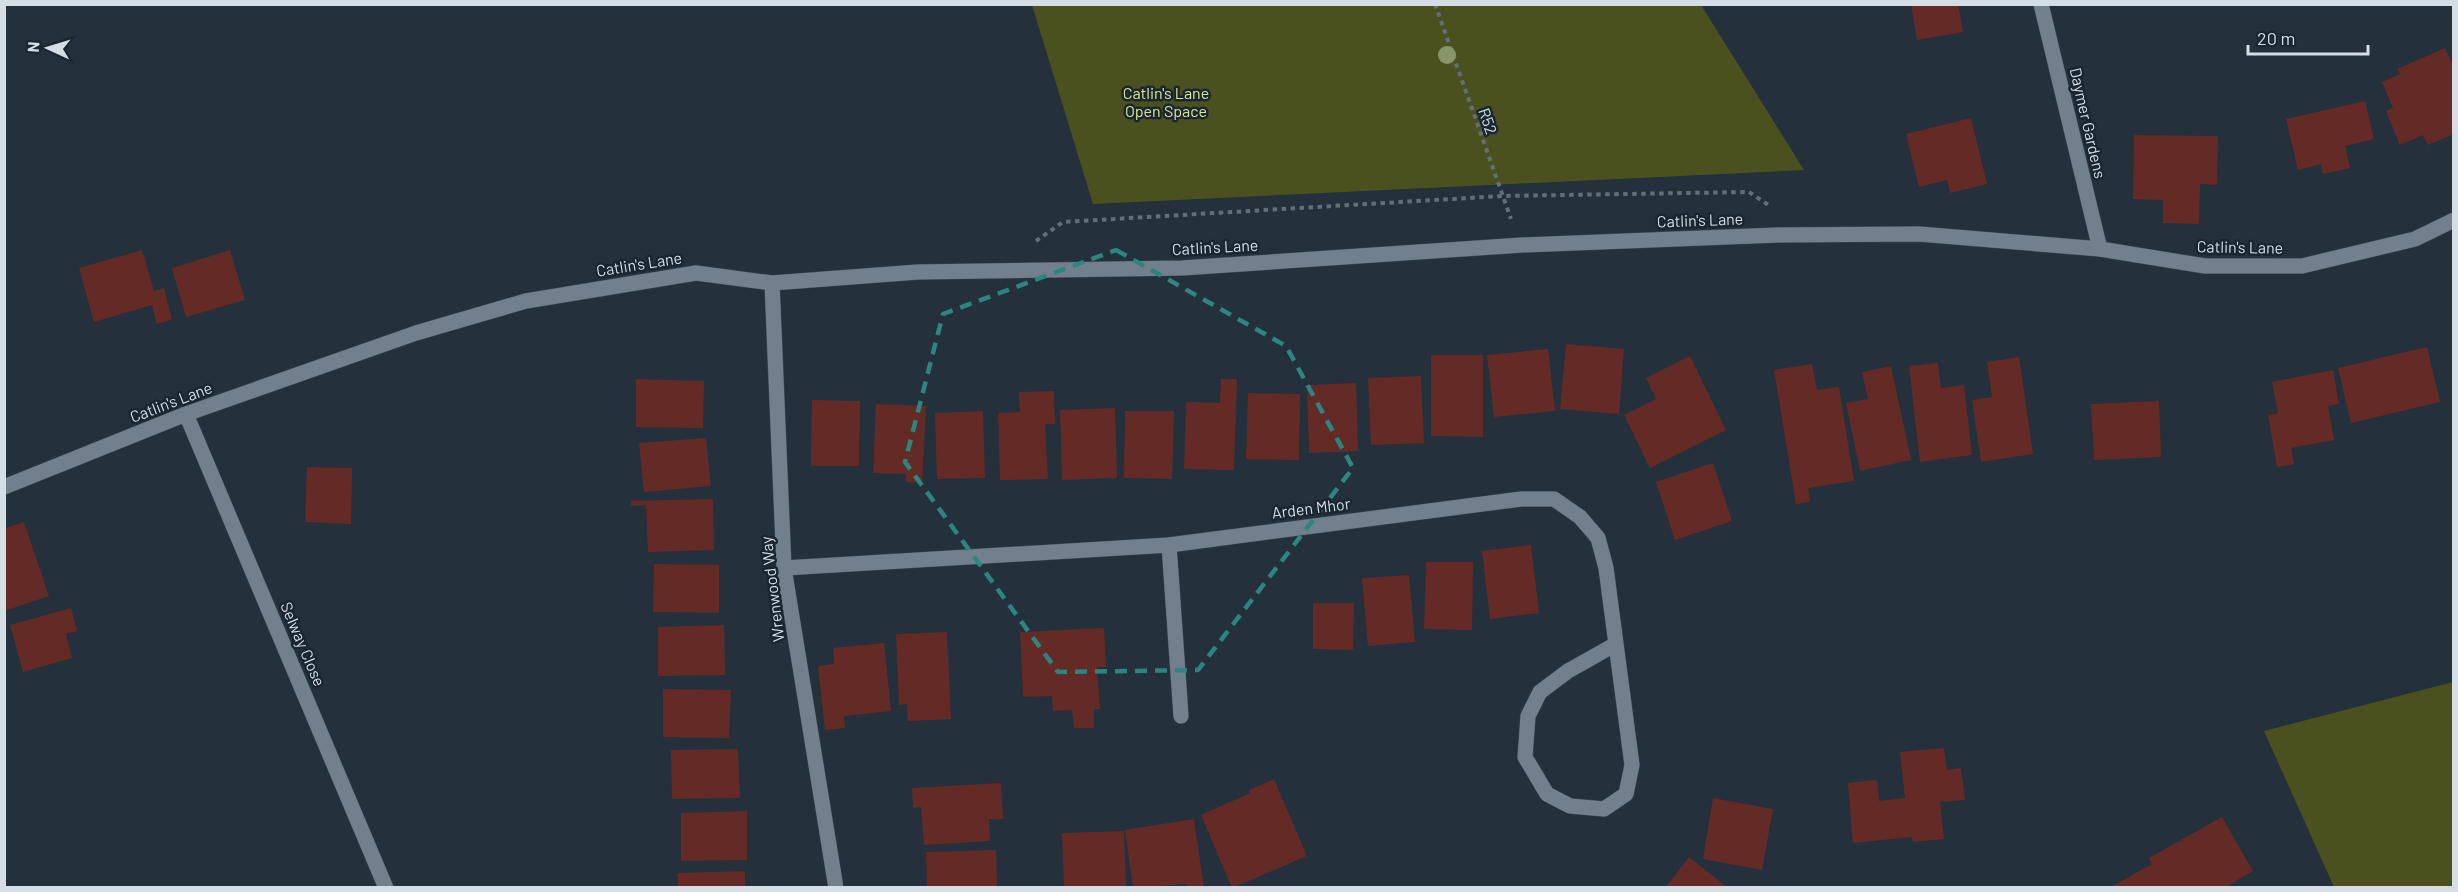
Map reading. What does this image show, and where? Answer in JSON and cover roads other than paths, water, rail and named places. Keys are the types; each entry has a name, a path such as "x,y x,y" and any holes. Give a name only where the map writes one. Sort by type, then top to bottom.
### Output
{"street":[{"name":"Daymer Gardens","path":"2042,4 2100,249"},
{"name":"Catlin's Lane","path":"4,488 186,414 416,333 526,301 696,273 772,283 918,272 1182,268 1522,245 1813,235 1919,234 2100,249 2205,266 2302,266 2415,238 2454,220"},
{"name":"Wrenwood Way","path":"772,283 784,568 836,888"},
{"name":"Selway Close","path":"186,414 386,888"},
{"name":"Arden Mhor","path":"784,568 1169,545 1521,499 1554,499 1580,517 1598,538 1606,568 1632,765 1626,794 1604,809 1570,806 1547,794 1525,757 1528,716 1540,692 1568,671 1616,644"},
{"path":"1169,545 1181,716"}],"park label":[{"name":"Catlin's Lane Open Space","path":"1166,102"}]}
